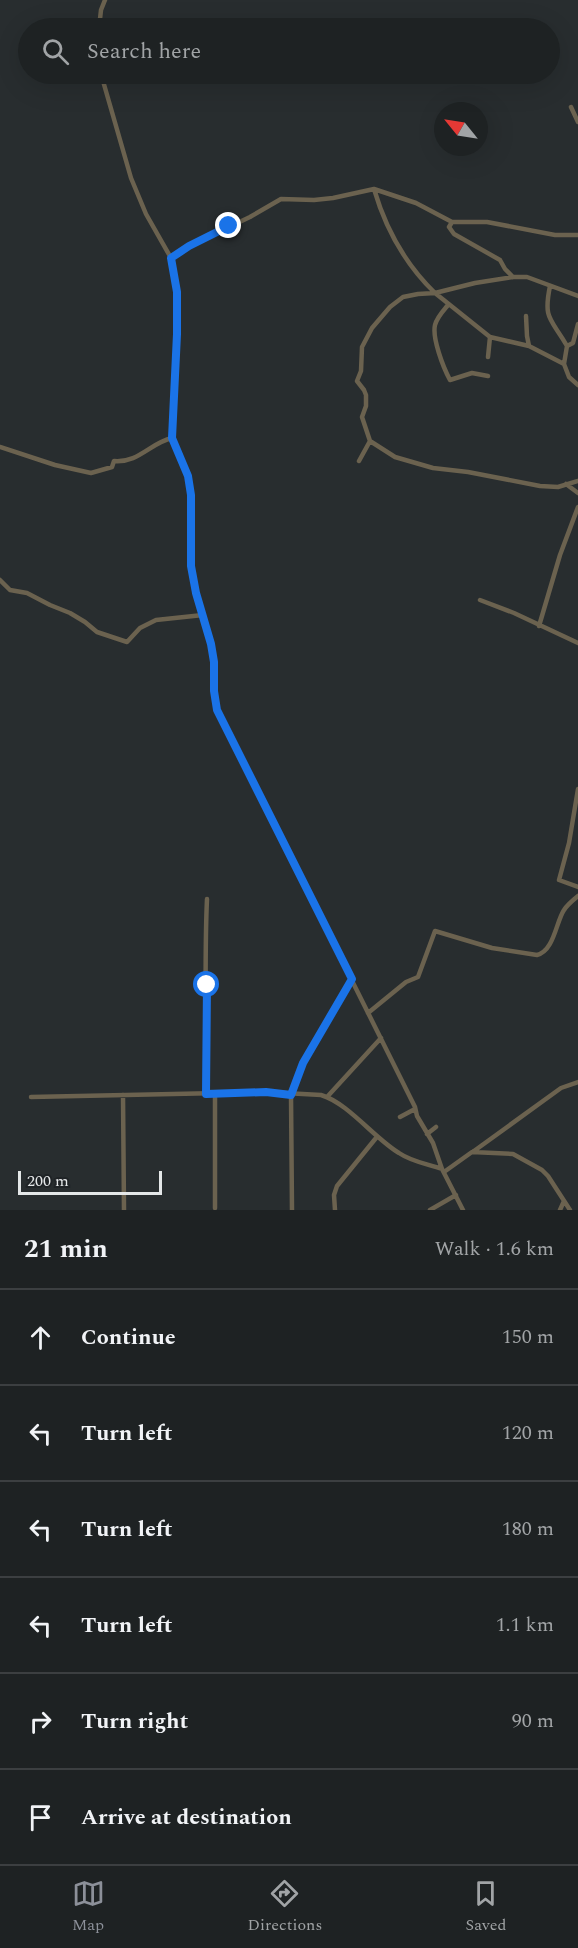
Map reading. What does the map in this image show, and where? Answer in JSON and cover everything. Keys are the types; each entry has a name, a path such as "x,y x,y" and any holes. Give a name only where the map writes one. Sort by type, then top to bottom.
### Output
{"street":[{"path":"100,18 105,0"},
{"path":"104,84 131,178 146,214 171,258 177,292 172,438 188,476 191,495 191,566 196,593 211,644 217,710 352,979 463,1210"},
{"path":"571,107 578,122"},
{"path":"171,258 189,246 250,217 281,199 333,198 374,189 416,203 452,222 487,222 555,234 578,235"},
{"path":"374,189 380,210 404,257 418,276 448,305 490,337 529,346 564,364"},
{"path":"452,222 449,227 454,234 500,260 513,276"},
{"path":"578,296 527,276 513,276 435,293 403,297 390,307 372,328 362,347 361,371 357,381 366,395 366,406 362,417 370,441 395,457 433,468 468,472 540,486 558,487 578,481"},
{"path":"550,286 546,310 567,346 564,364 569,377 578,385"},
{"path":"448,305 434,327 439,352 450,380 472,373 488,376"},
{"path":"526,316 529,346"},
{"path":"567,346 573,343 578,324"},
{"path":"488,357 490,337"},
{"path":"0,447 55,465 91,473 112,466 114,461 125,462 142,455 172,438"},
{"path":"359,461 370,441"},
{"path":"566,484 578,493"},
{"path":"539,626 560,555 578,507"},
{"path":"0,580 10,590 27,593 70,613 97,632 127,642 140,628 156,620 203,615"},
{"path":"480,600 578,643"},
{"path":"578,789 569,843 559,880 578,887"},
{"path":"368,1013 406,982 418,977 435,931 492,948 537,955 548,948 564,909 578,896"},
{"path":"206,1094 207,985 204,947 207,898"},
{"path":"292,1210 291,1095 303,1063 352,979"},
{"path":"327,1097 381,1038"},
{"path":"31,1097 266,1092 321,1095 357,1118 376,1138 399,1154 443,1170 561,1088 578,1082"},
{"path":"215,1094 215,1208"},
{"path":"123,1095 124,1210"},
{"path":"400,1117 415,1109"},
{"path":"428,1134 436,1127"},
{"path":"335,1210 334,1195 337,1186 376,1138"},
{"path":"472,1152 513,1154 542,1170 570,1210"},
{"path":"430,1210 456,1196"},
{"path":"560,1210 564,1200"}],"route":[{"path":"207,985 206,1094 266,1092 291,1095 303,1063 352,979 217,710 211,644 196,593 191,566 191,495 188,476 172,438 177,292 171,258 189,246 229,226"}]}
